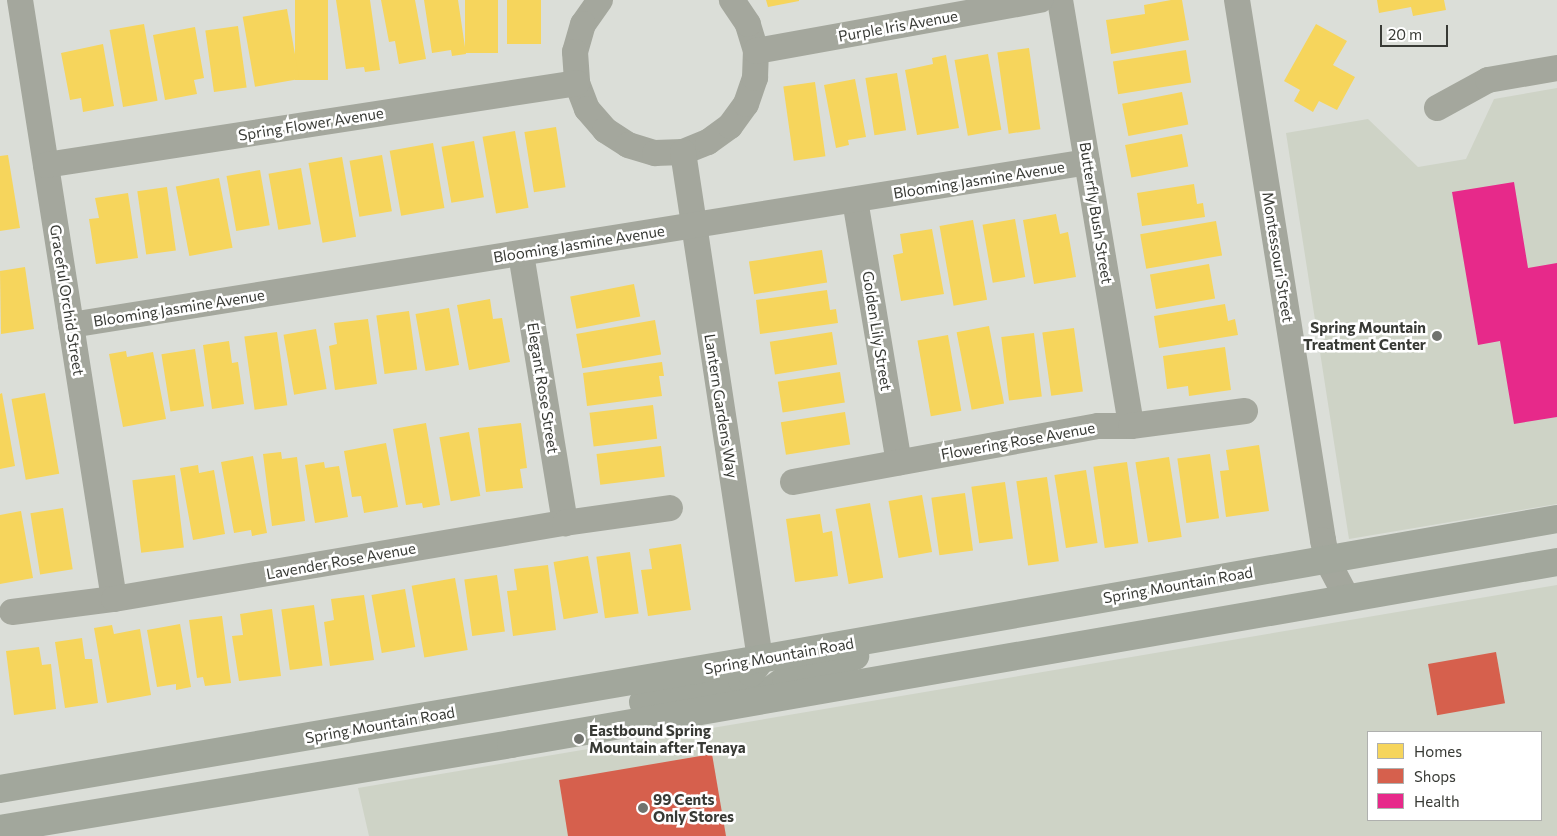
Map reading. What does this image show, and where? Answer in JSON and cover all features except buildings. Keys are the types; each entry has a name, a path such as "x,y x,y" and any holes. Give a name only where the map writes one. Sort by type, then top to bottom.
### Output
{"main road":[{"name":"Spring Mountain Road","path":"0,789 760,660 1557,519"},
{"path":"0,829 511,744 1557,562"},
{"path":"760,700 786,679 944,626"},
{"path":"511,744 607,708 718,688 742,681 752,673 760,660"}],"street":[{"name":"Graceful Orchid Street","path":"20,0 114,599"},
{"path":"600,0 583,24 575,52 576,83 587,109 605,130 628,145 655,153 683,152 708,142 730,126 746,104 755,78 756,51 748,24 732,0"},
{"name":"Purple Iris Avenue","path":"756,51 1040,0"},
{"name":"Butterfly Bush Street","path":"1060,0 1131,426"},
{"name":"Montessouri Street","path":"1237,0 1327,560 1347,598"},
{"path":"1437,108 1488,80 1557,68"},
{"name":"Spring Flower Avenue","path":"46,165 576,83"},
{"name":"Lantern Gardens Way","path":"683,152 760,660"},
{"name":"Blooming Jasmine Avenue","path":"71,325 1087,162"},
{"name":"Golden Lily Street","path":"855,200 899,462"},
{"name":"Elegant Rose Street","path":"521,254 565,522"},
{"name":"Flowering Rose Avenue","path":"793,482 1098,426 1131,426 1245,411"},
{"name":"Lavender Rose Avenue","path":"12,612 114,599 565,522 670,508"}],"shaded area":[{"name":"Spring Mountain Treatment Center","path":"1557,88 1557,504 1349,539 1286,133 1368,119 1418,167 1466,159 1494,99"},
{"path":"1557,585 1557,836 369,836 358,788"}],"place":[{"name":"Spring Mountain Treatment Center","path":"1437,336"},
{"name":"Eastbound Spring Mountain after Tenaya","path":"579,739"},
{"name":"99 Cents Only Stores","path":"643,808"}]}
